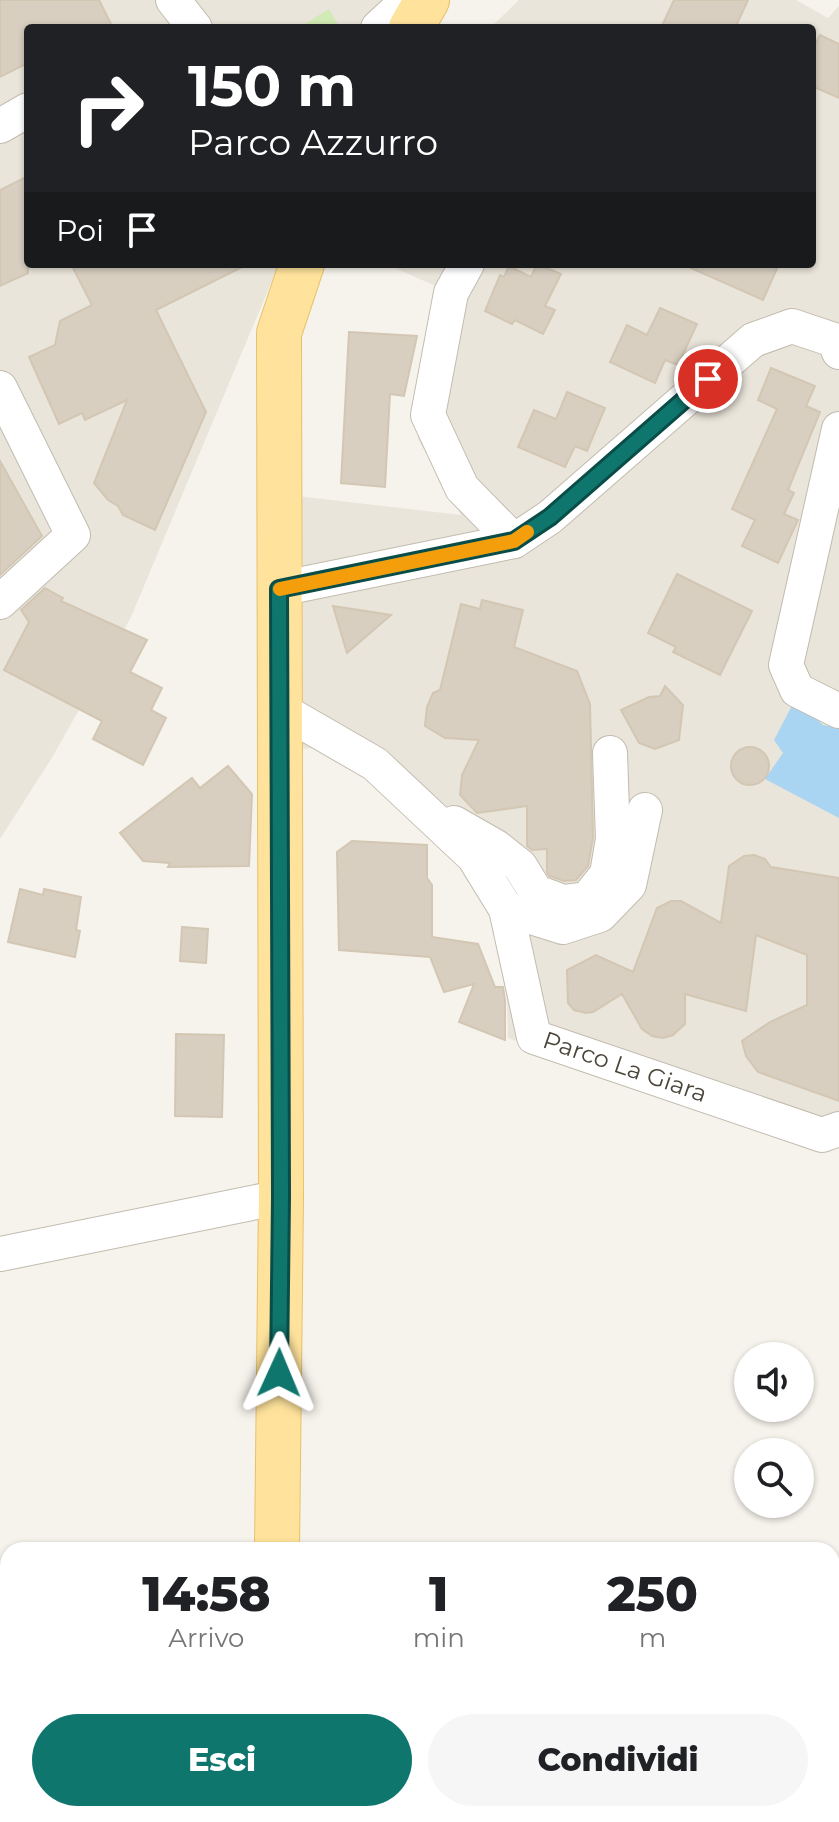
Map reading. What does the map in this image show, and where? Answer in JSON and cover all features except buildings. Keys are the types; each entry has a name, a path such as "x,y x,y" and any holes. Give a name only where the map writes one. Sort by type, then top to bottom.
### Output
{"main road":[{"path":"413,24 427,0"},
{"path":"277,1542 281,1197 279,333 301,268"}],"street":[{"path":"382,24 408,0"},
{"path":"0,126 24,112"},
{"path":"465,268 451,293 428,415 462,488 514,541"},
{"path":"279,589 514,541 550,517 753,340 792,326 837,342"},
{"path":"0,388 73,535 0,602"},
{"path":"839,429 786,665 797,690 839,711"},
{"name":"Parco La Giara","path":"278,708 375,764 474,857 506,909 534,1037 822,1135 839,1129"},
{"name":"Parco La Giara","path":"429,815 446,818 496,847 520,866 536,892 563,902 587,899 607,874 613,839 610,753"},
{"path":"506,909 563,927 600,915 629,885 645,810"},
{"path":"0,1254 281,1197"}],"shaded area":[{"path":"0,0 399,0 385,24 24,24 24,268 277,268 131,617 53,756 0,839"},
{"path":"519,0 796,0 828,18 839,6 839,1148 508,1038 506,951 470,861 333,747 298,749 297,496 461,515 418,439 416,387 440,288 395,268 816,268 816,24 494,24"}],"green space":[{"path":"329,9 338,24 305,24"}],"water":[{"path":"795,700 823,725 839,728 839,818 765,779 783,753 774,740"}],"slow traffic":[{"path":"280,589 514,541 527,532"}],"route":[{"path":"279,1373 279,589 514,541 550,517 708,379"}]}
